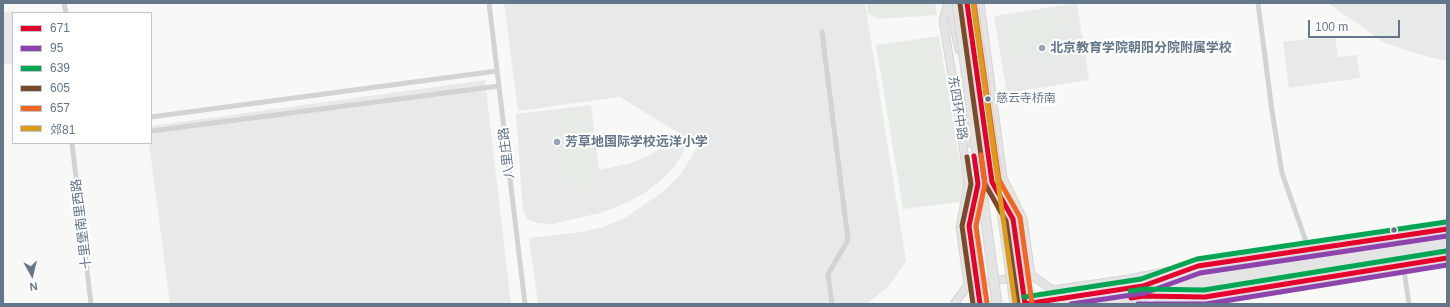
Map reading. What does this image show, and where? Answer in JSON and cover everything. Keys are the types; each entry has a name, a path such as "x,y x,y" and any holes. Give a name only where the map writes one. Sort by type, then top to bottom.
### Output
{"highway":[{"path":"973,4 1015,304"},
{"path":"956,5 997,304"},
{"path":"1092,304 1144,296 1447,240"},
{"path":"1025,304 1401,249 1447,246"},
{"path":"1143,286 1198,266"},
{"path":"1144,296 1205,297"}],"street":[{"name":"八里庄路","path":"489,3 525,304"},
{"name":"东四环中路","path":"948,3 943,20 961,129 968,185 960,227 968,285"},
{"name":"东四环中路","path":"948,3 958,41 978,184 969,226 980,304"},
{"path":"1258,3 1272,111 1282,173 1310,250"},
{"path":"973,4 981,18 1003,178 1023,219 1031,275"},
{"name":"东四环中路","path":"973,4 992,182 1013,219 1025,304"},
{"path":"944,25 958,41"},
{"path":"822,32 848,240 828,274 832,304"},
{"path":"152,117 497,71"},
{"path":"152,131 499,86"},
{"path":"967,112 961,129 972,144"},
{"name":"十里堡南里西路","path":"72,144 91,304"},
{"path":"952,304 968,285 1031,275 1053,290 1128,279 1198,266 1447,229"},
{"path":"1399,237 1409,304"},
{"path":"1157,304 1447,258"},
{"path":"1053,290 1055,304"}],"shaded area":[{"path":"504,3 865,3 906,261 888,287 867,304 538,304 529,238 582,232 604,227 626,217 664,191 681,174 698,145 620,97 518,111"},
{"path":"867,3 935,3 937,15 879,19 868,14"},
{"name":"北京教育学院朝阳分院附属学校","path":"1077,3 1089,80 1007,93 994,16"},
{"path":"1328,3 1447,3 1447,61 1414,53 1383,42"},
{"path":"1058,10 1059,18 1068,16 1074,56 1011,66 1004,19"},
{"path":"13,11 12,64 3,65 3,12"},
{"path":"1335,35 1338,57 1357,55 1360,78 1289,88 1283,42"},
{"path":"939,36 964,186 960,202 903,209 876,45"},
{"path":"485,80 511,304 170,304 149,144 152,144 152,126"},
{"name":"芳草地国际学校远洋小学","path":"591,105 599,170 631,163 648,156 675,139 688,145 674,167 660,181 643,194 626,203 600,213 552,224 538,223 527,219 523,210 516,114"},
{"path":"569,109 581,111 589,120 597,176 592,186 581,192 569,189 561,180 553,125 558,115"}],"transit line":[{"name":"671","path":"967,3 992,182 1013,219 1025,304"},
{"name":"郊81","path":"973,3 1015,304"},
{"name":"657","path":"974,3 999,180 1020,217 1032,303"},
{"name":"605","path":"960,4 985,184 1006,221 1018,304"},
{"name":"657","path":"981,155 985,184 976,226 987,303"},
{"name":"671","path":"974,156 978,184 969,226 980,304"},
{"name":"605","path":"967,157 971,184 962,226 973,304"},
{"name":"639","path":"1024,297 1141,279 1197,259 1446,222"},
{"name":"671","path":"1025,304 1143,286 1198,266 1447,229"},
{"name":"95","path":"1071,304 1145,293 1200,273 1447,236"},
{"name":"639","path":"1130,291 1144,289 1204,290 1446,251"},
{"name":"671","path":"1131,298 1144,296 1205,297 1447,258"},
{"name":"95","path":"1138,304 1206,304 1447,265"}],"place":[{"name":"北京教育学院朝阳分院附属学校","path":"1042,48"},
{"name":"慈云寺桥南","path":"988,99"},
{"name":"芳草地国际学校远洋小学","path":"557,142"}]}
